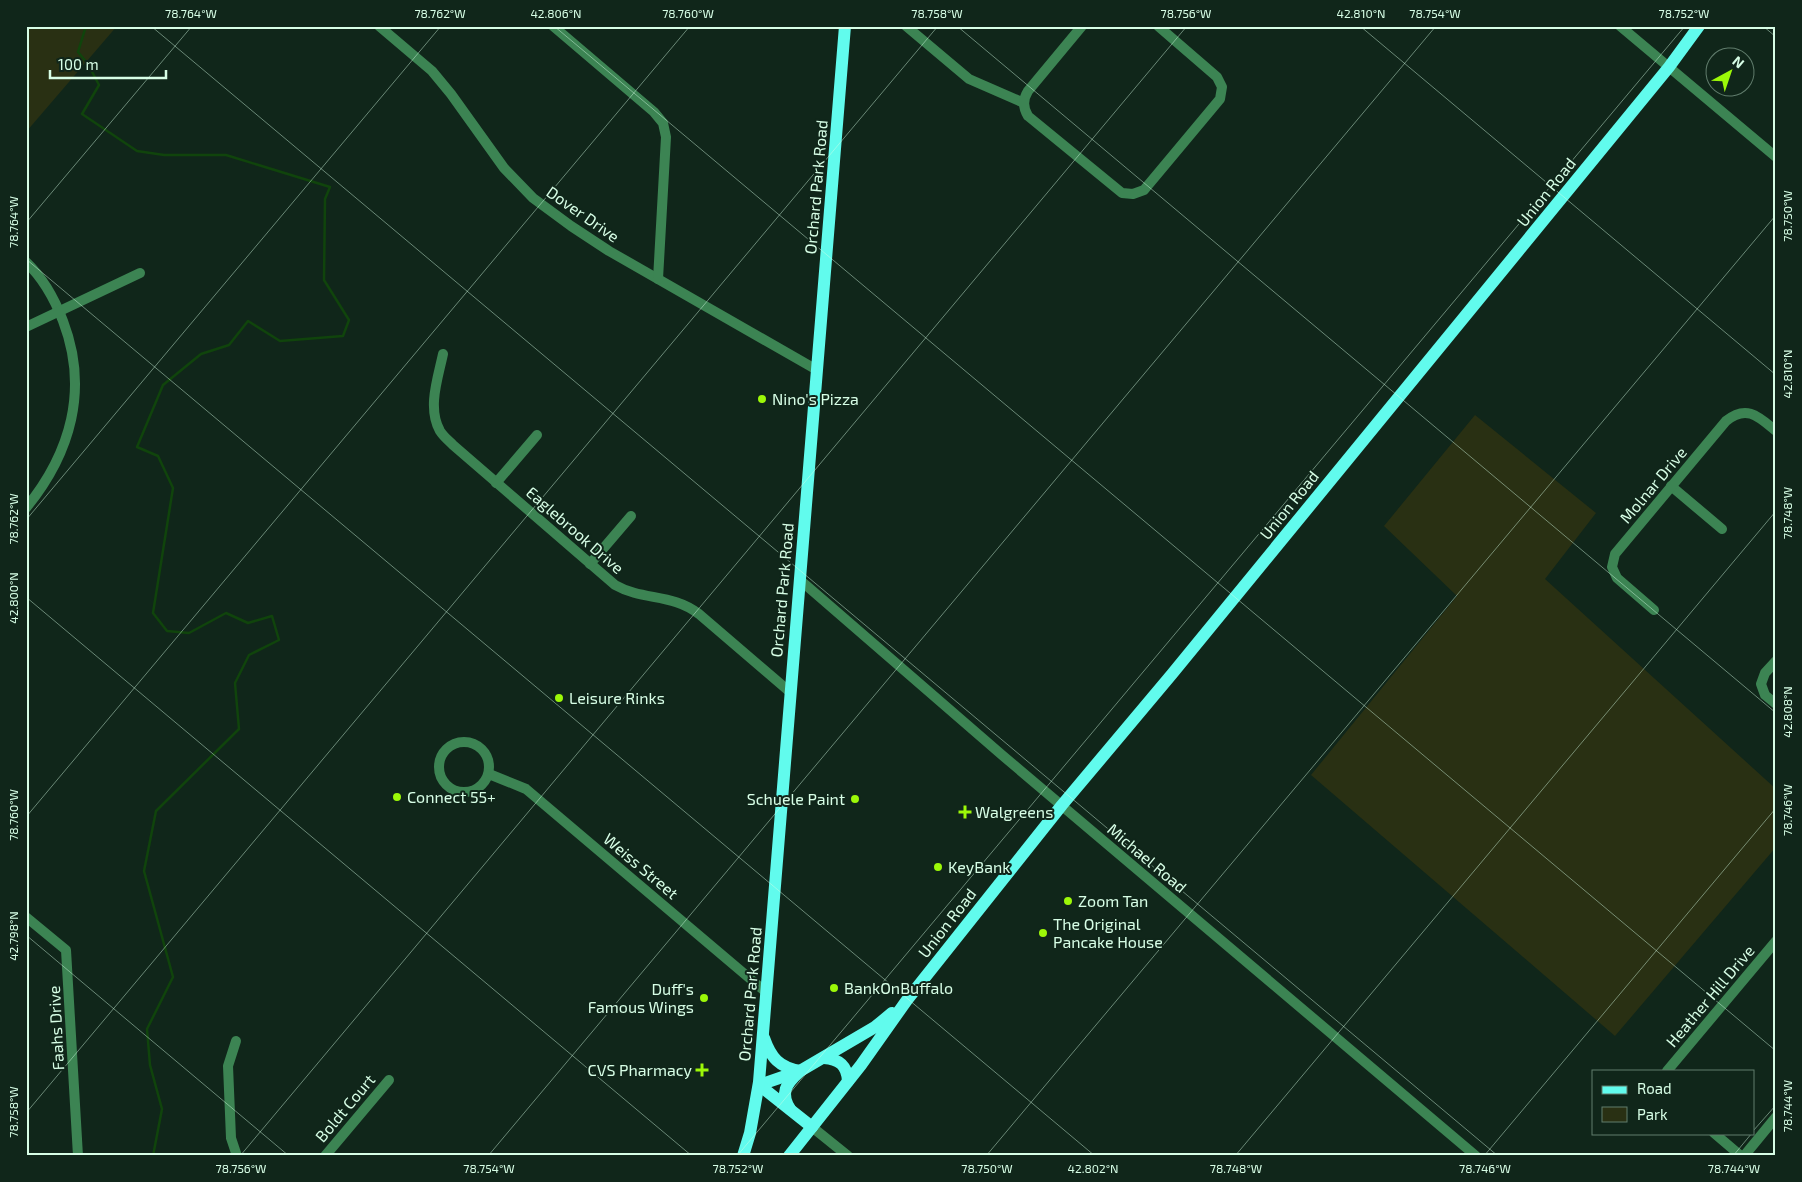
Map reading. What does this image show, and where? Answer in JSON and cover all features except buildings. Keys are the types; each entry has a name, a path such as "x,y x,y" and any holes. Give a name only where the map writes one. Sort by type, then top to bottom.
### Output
{"main road":[{"name":"Orchard Park Road","path":"743,1156 750,1133 759,1085 845,26"},
{"name":"Union Road","path":"789,1156 848,1081 904,1004 1062,806 1669,67 1699,26"},
{"name":"Union Road","path":"759,1085 800,1071 824,1058 875,1028 904,1004"},
{"path":"763,1036 768,1050 776,1061 788,1068 800,1071 785,1087 786,1103 793,1113"},
{"path":"824,1058 832,1058 843,1065 848,1072 848,1081"},
{"path":"759,1085 812,1126"}],"street":[{"name":"Dover Drive","path":"379,26 432,71 451,94 504,168 533,198 583,235 817,370"},
{"path":"553,26 654,112 662,123 666,137 658,280"},
{"path":"906,26 969,79 1024,103"},
{"path":"1082,26 1024,96 1025,112 1122,194 1133,194 1144,190 1220,99 1222,87 1218,77 1158,26"},
{"path":"1620,26 1776,157"},
{"path":"26,262 51,295 59,310 72,354 74,393 72,418 54,467 46,482 26,508"},
{"path":"26,327 140,273"},
{"name":"Eaglebrook Drive","path":"443,354 434,404 436,422 443,434 453,445 615,585 623,590 675,600 695,611 790,692"},
{"name":"Molnar Drive","path":"1654,610 1613,573 1612,560 1615,554 1732,416 1752,414 1758,416 1776,431"},
{"path":"496,483 537,435"},
{"path":"1671,486 1722,529"},
{"path":"590,564 631,516"},
{"name":"Michael Road","path":"800,580 1062,806 1476,1156"},
{"path":"1776,661 1765,673 1761,684 1765,695 1776,704"},
{"path":"461,741 471,742 480,746 487,754 490,764 489,774 485,783 477,789 468,792 458,792 442,780 439,770 440,760 444,751 452,744 461,741"},
{"name":"Weiss Street","path":"489,774 526,789 767,993"},
{"name":"Faahs Drive","path":"26,916 66,950 78,1156"},
{"name":"Heather Hill Drive","path":"1668,1070 1776,941"},
{"path":"236,1041 228,1066 231,1138 237,1156"},
{"name":"Boldt Court","path":"325,1156 389,1080"},
{"path":"1715,1134 1742,1156 1776,1118"},
{"path":"812,1126 848,1156"}],"green space":[{"path":"26,26 117,26 26,132"},
{"path":"1475,415 1596,513 1545,579 1776,789 1776,847 1615,1036 1311,775 1457,596 1384,526"}],"waterway":[{"path":"86,26 78,52 88,64 99,85 82,114 137,151 164,155 226,155 330,187 325,199 324,280 349,320 343,336 280,341 248,321 229,345 201,354 163,385 137,447 158,456 173,488 153,613 167,631 189,633 226,613 248,623 272,616 279,640 249,655 235,683 239,729 156,811 144,871 173,977 147,1029 150,1065 162,1109 153,1156"}],"place":[{"name":"Nino's Pizza","path":"762,399"},
{"name":"Leisure Rinks","path":"559,698"},
{"name":"Connect 55+","path":"397,797"},
{"name":"Schuele Paint","path":"855,799"},
{"name":"Walgreens","path":"965,812"},
{"name":"KeyBank","path":"938,867"},
{"name":"Zoom Tan","path":"1068,901"},
{"name":"The Original Pancake House","path":"1043,933"},
{"name":"BankOnBuffalo","path":"834,988"},
{"name":"Duff's Famous Wings","path":"704,998"},
{"name":"CVS Pharmacy","path":"702,1070"}]}
